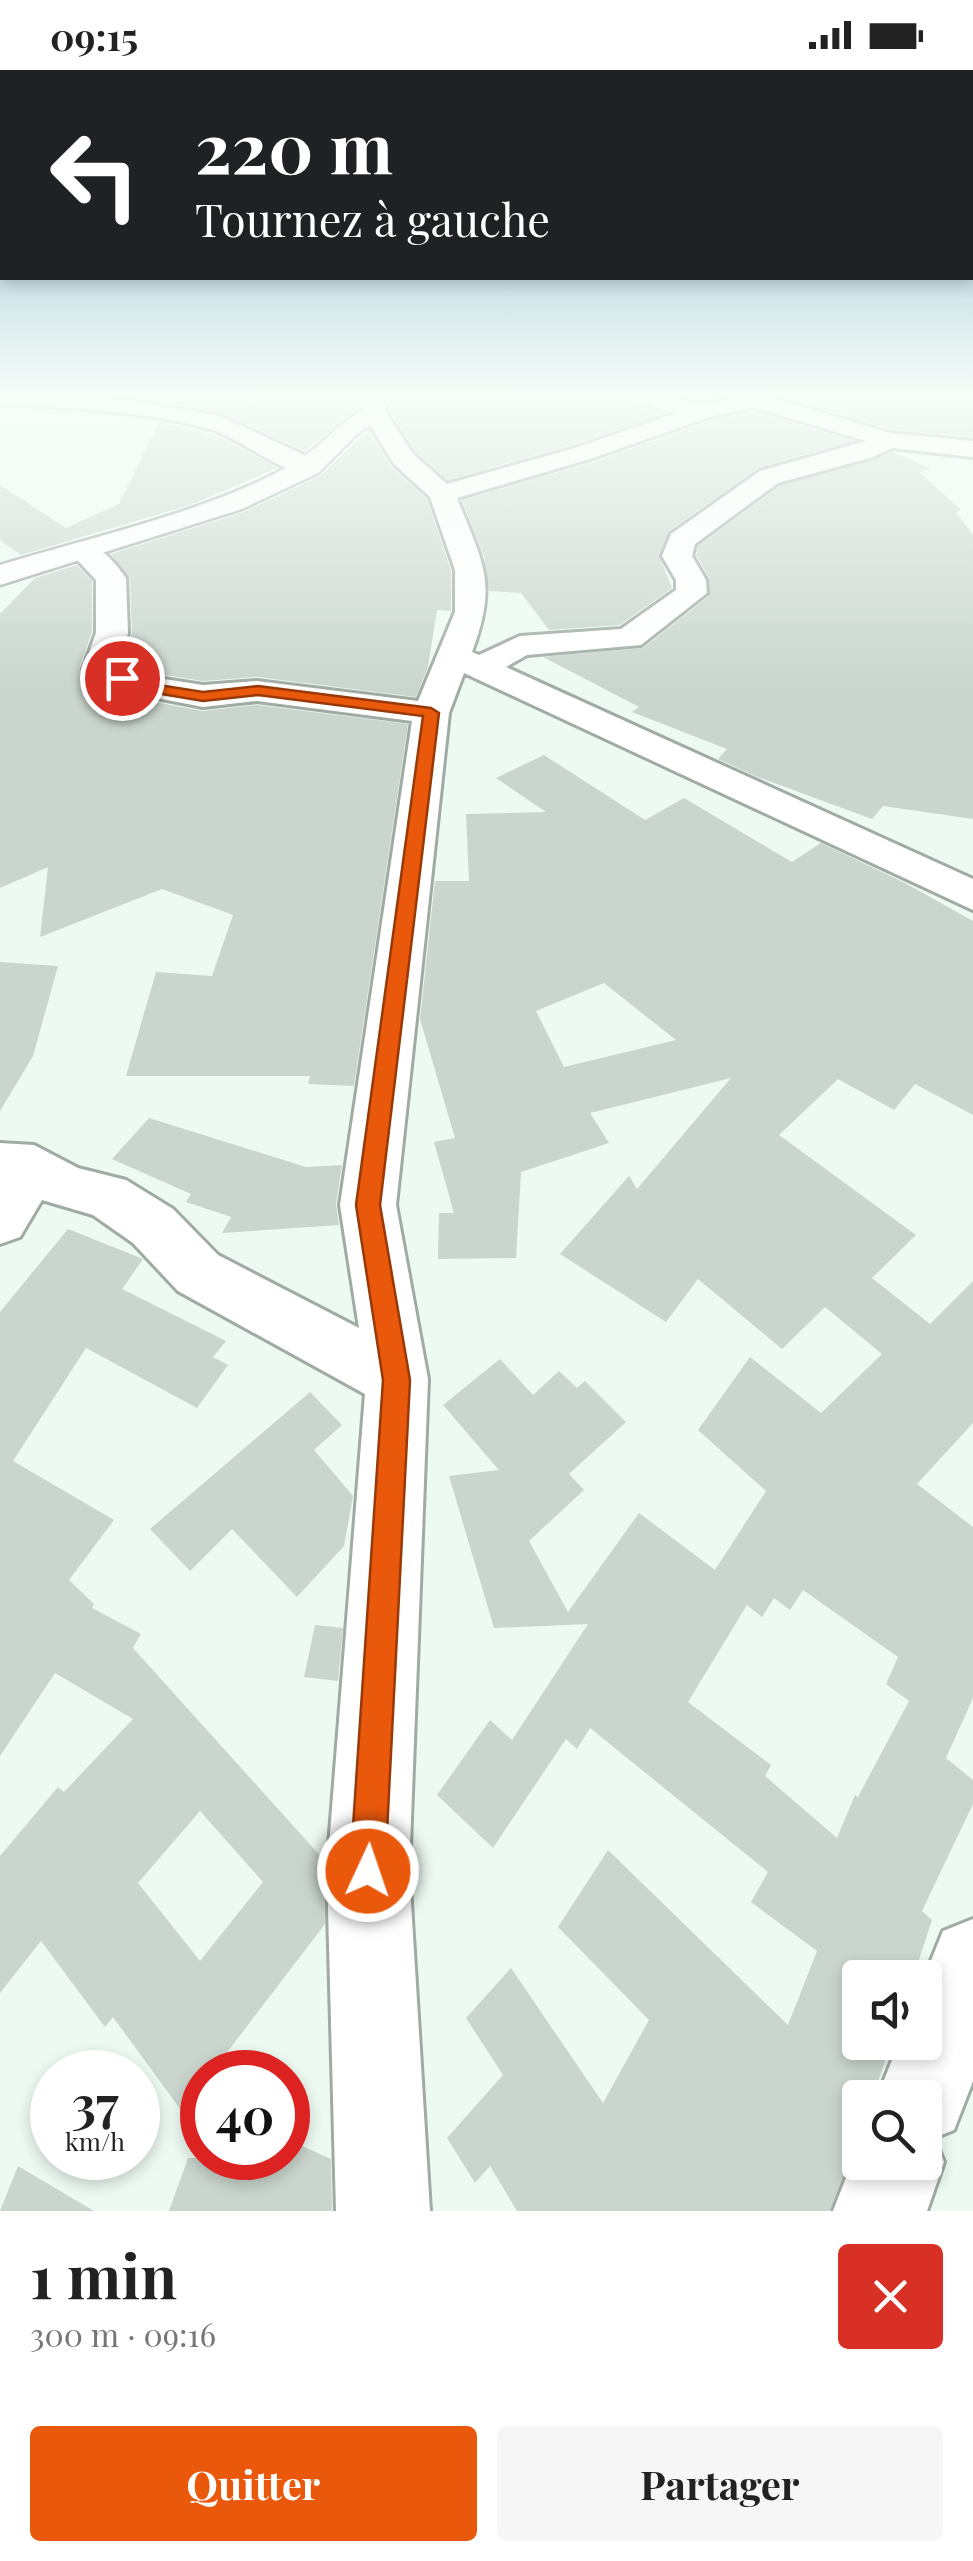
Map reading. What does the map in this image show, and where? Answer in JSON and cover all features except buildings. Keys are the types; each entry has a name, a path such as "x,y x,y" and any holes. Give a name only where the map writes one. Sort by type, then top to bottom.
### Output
{"highway":[{"path":"0,575 252,493"}],"street":[{"path":"383,2211 368,1871 397,1380 368,1205 431,713 466,662 470,570 442,494 446,493"},
{"path":"466,662 520,646 628,638 690,593 692,580 677,556 680,540 747,493"},
{"path":"84,550 111,578 112,634 100,670 143,686 203,696 258,691 431,713"},
{"path":"466,662 973,896"},
{"path":"0,1221 17,1166 65,1188 106,1196 153,1226 198,1273 397,1380"},
{"path":"929,2080 973,1961"},
{"path":"880,2211 891,2180"}],"route":[{"path":"122,678 143,686 203,696 258,691 431,713 368,1205 397,1380 368,1871"}]}
